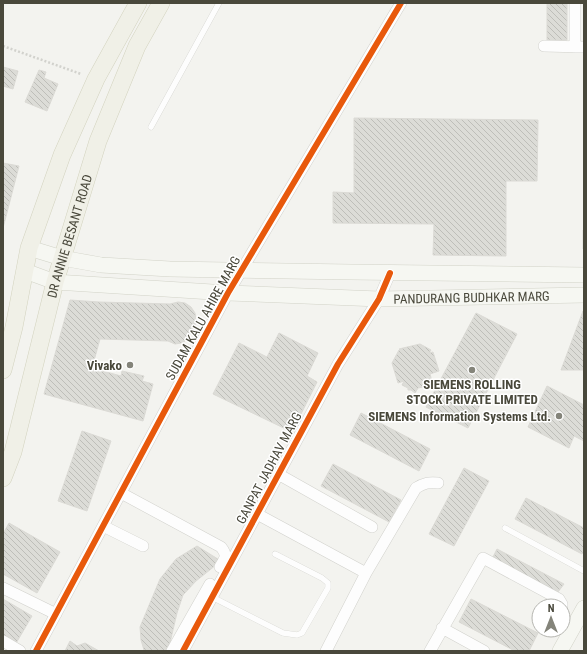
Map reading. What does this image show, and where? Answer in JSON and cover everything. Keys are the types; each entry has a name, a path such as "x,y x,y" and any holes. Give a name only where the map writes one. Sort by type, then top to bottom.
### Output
{"main road":[{"path":"3,370 8,325 25,271 29,248 62,155 96,80 138,3"},
{"name":"DR ANNIE BESANT ROAD","path":"3,478 13,452 55,282 98,141 137,46 161,3"},
{"name":"PANDURANG BUDHKAR MARG","path":"29,248 62,258 101,265 170,269 584,275"},
{"name":"PANDURANG BUDHKAR MARG","path":"25,271 55,282 228,293 379,299 584,295"},
{"path":"460,273 461,297"},
{"path":"571,623 584,608"},
{"path":"560,651 564,638"}],"street":[{"name":"SUDAM KALU AHIRE MARG","path":"36,651 228,293 401,3"},
{"path":"544,46 579,47 576,3"},
{"name":"GANPAT JADHAV MARG","path":"183,651 338,364 379,299 390,273"},
{"path":"278,474 372,527"},
{"path":"326,651 366,573 416,488 422,484 430,482 438,483"},
{"path":"121,493 221,547 226,553 226,558 172,651"},
{"path":"257,514 366,573"},
{"path":"103,526 143,546"},
{"path":"430,651 483,558 557,598"},
{"path":"3,588 56,614"},
{"path":"442,628 484,651"},
{"path":"3,641 20,651"}],"lane":[{"path":"151,127 219,3"},
{"path":"504,528 584,571"},
{"path":"212,597 283,633 297,635 302,633 328,588 328,582 276,554"}],"path":[{"path":"3,46 96,80"}],"building":[{"path":"547,3 567,3 567,40 547,40"},
{"path":"3,67 18,71 13,89 3,86"},
{"path":"39,70 46,72 44,78 58,84 47,111 25,102"},
{"path":"354,118 538,120 537,181 506,181 506,256 433,255 434,224 333,223 333,192 354,193"},
{"path":"3,163 19,166 3,228"},
{"path":"584,230 584,249 583,249"},
{"path":"70,300 170,304 178,302 185,303 191,307 195,313 195,326 184,342 181,343 175,344 168,341 100,339 92,368 121,376 122,371 144,376 142,381 153,384 143,421 44,394"},
{"path":"583,311 584,370 561,370"},
{"name":"SIEMENS ROLLING STOCK PRIVATE LIMITED","path":"476,313 517,334 468,428 426,407"},
{"path":"279,333 318,353 307,376 317,382 292,432 213,394 239,343 267,357"},
{"path":"420,344 431,350 429,353 433,352 439,371 430,374 433,385 418,388 415,393 402,385 404,381 398,383 392,363 400,350 399,349"},
{"name":"SIEMENS Information Systems Ltd.","path":"547,386 584,405 584,441 574,436 569,448 528,427"},
{"path":"361,413 430,449 419,471 350,435"},
{"path":"82,431 111,441 87,511 58,501"},
{"path":"333,464 401,500 389,522 321,486"},
{"path":"464,468 489,481 454,546 429,534"},
{"path":"526,498 584,528 584,551 582,554 515,519"},
{"path":"9,523 60,552 37,593 3,574 3,534"},
{"path":"197,546 221,561 196,581 183,595 168,651 144,650 141,640 140,627 160,579 176,559"},
{"path":"497,549 564,584 558,592 492,559"},
{"path":"3,599 32,616 15,645 3,637"},
{"path":"471,599 531,629 531,638 536,638 529,651 515,651 459,622"},
{"path":"70,641 77,646 85,643 99,651 65,651"}],"cycle path":[{"path":"36,651 228,293 401,3"},
{"path":"183,651 338,364 379,299 390,273"}],"place":[{"name":"Vivako","path":"130,365"},
{"name":"SIEMENS ROLLING STOCK PRIVATE LIMITED","path":"472,370"},
{"name":"SIEMENS Information Systems Ltd.","path":"559,416"}]}
